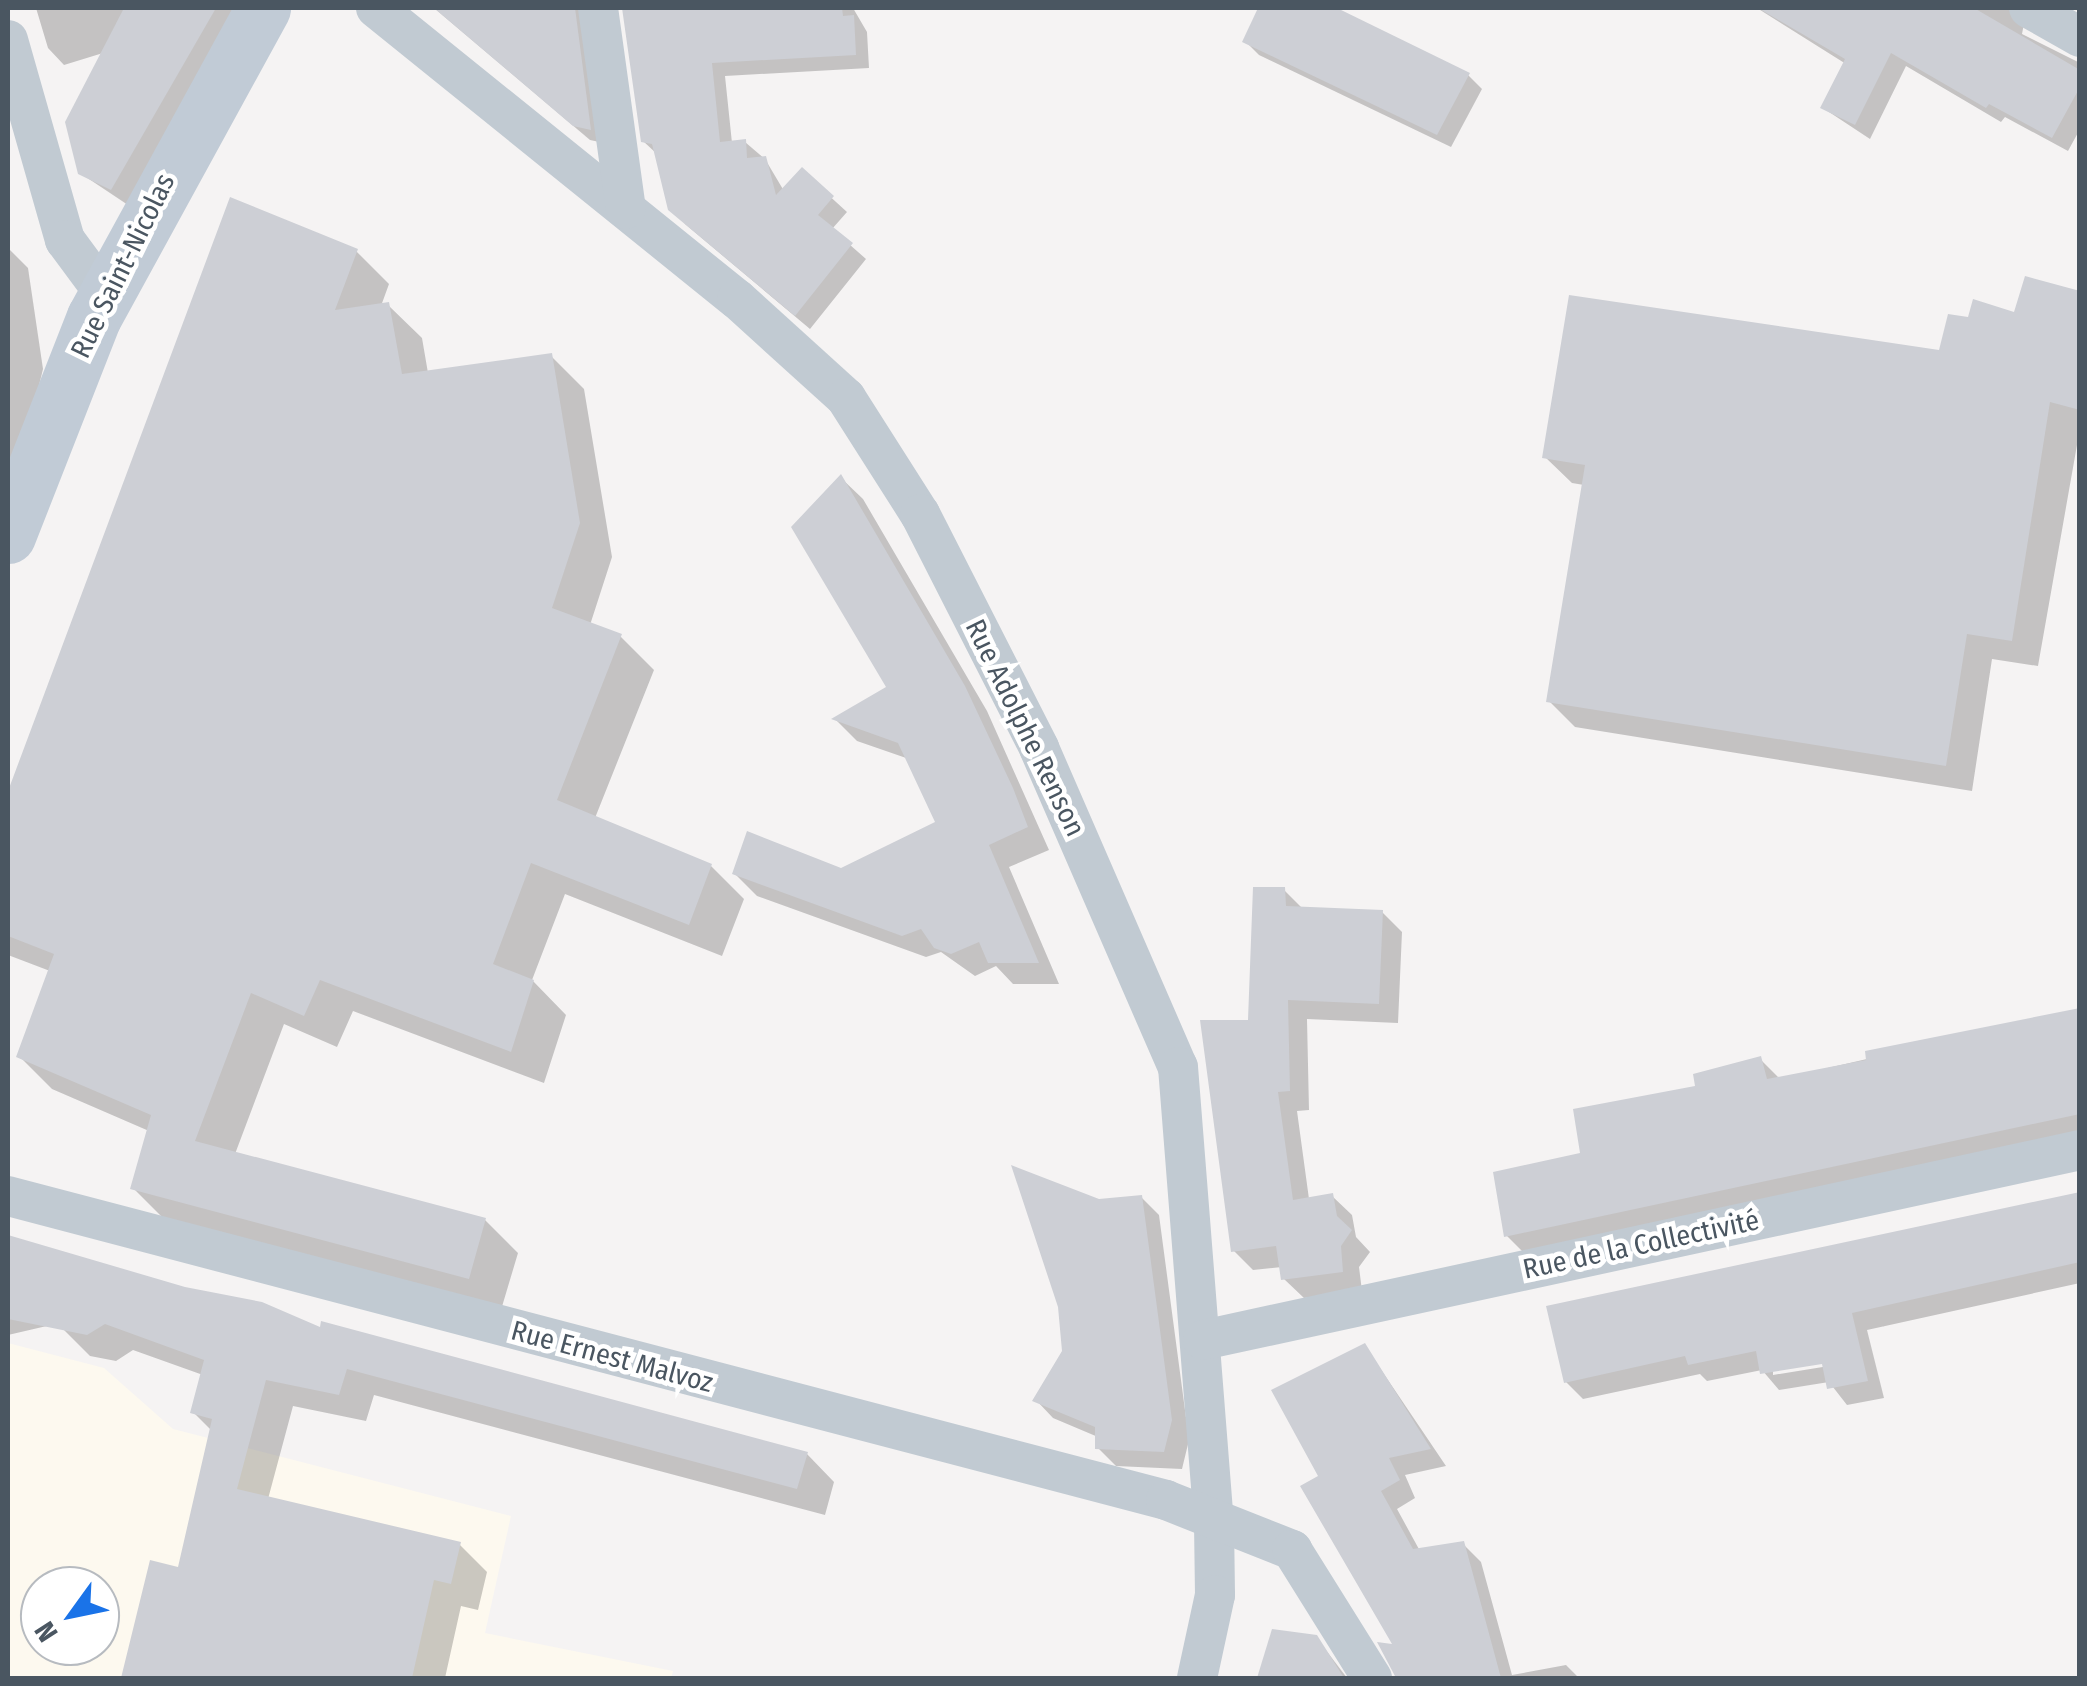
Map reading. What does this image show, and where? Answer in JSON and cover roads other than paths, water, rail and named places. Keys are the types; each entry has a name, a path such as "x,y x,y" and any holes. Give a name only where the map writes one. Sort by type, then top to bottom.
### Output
{"street":[{"name":"Rue Saint-Nicolas","path":"8,536 106,294 264,8"},
{"name":"Rue Adolphe Renson","path":"376,8 626,209 846,398 920,514 1012,694 1178,1066 1203,1340 1214,1523 1215,1594 1197,1678"},
{"path":"598,8 626,209"},
{"path":"2029,8 2080,37"},
{"path":"8,40 65,240 106,294"},
{"name":"Rue de la Collectivité","path":"1203,1340 2080,1150"},
{"name":"Rue Ernest Malvoz","path":"8,1196 1166,1500 1214,1523 1292,1550 1372,1678"}]}
